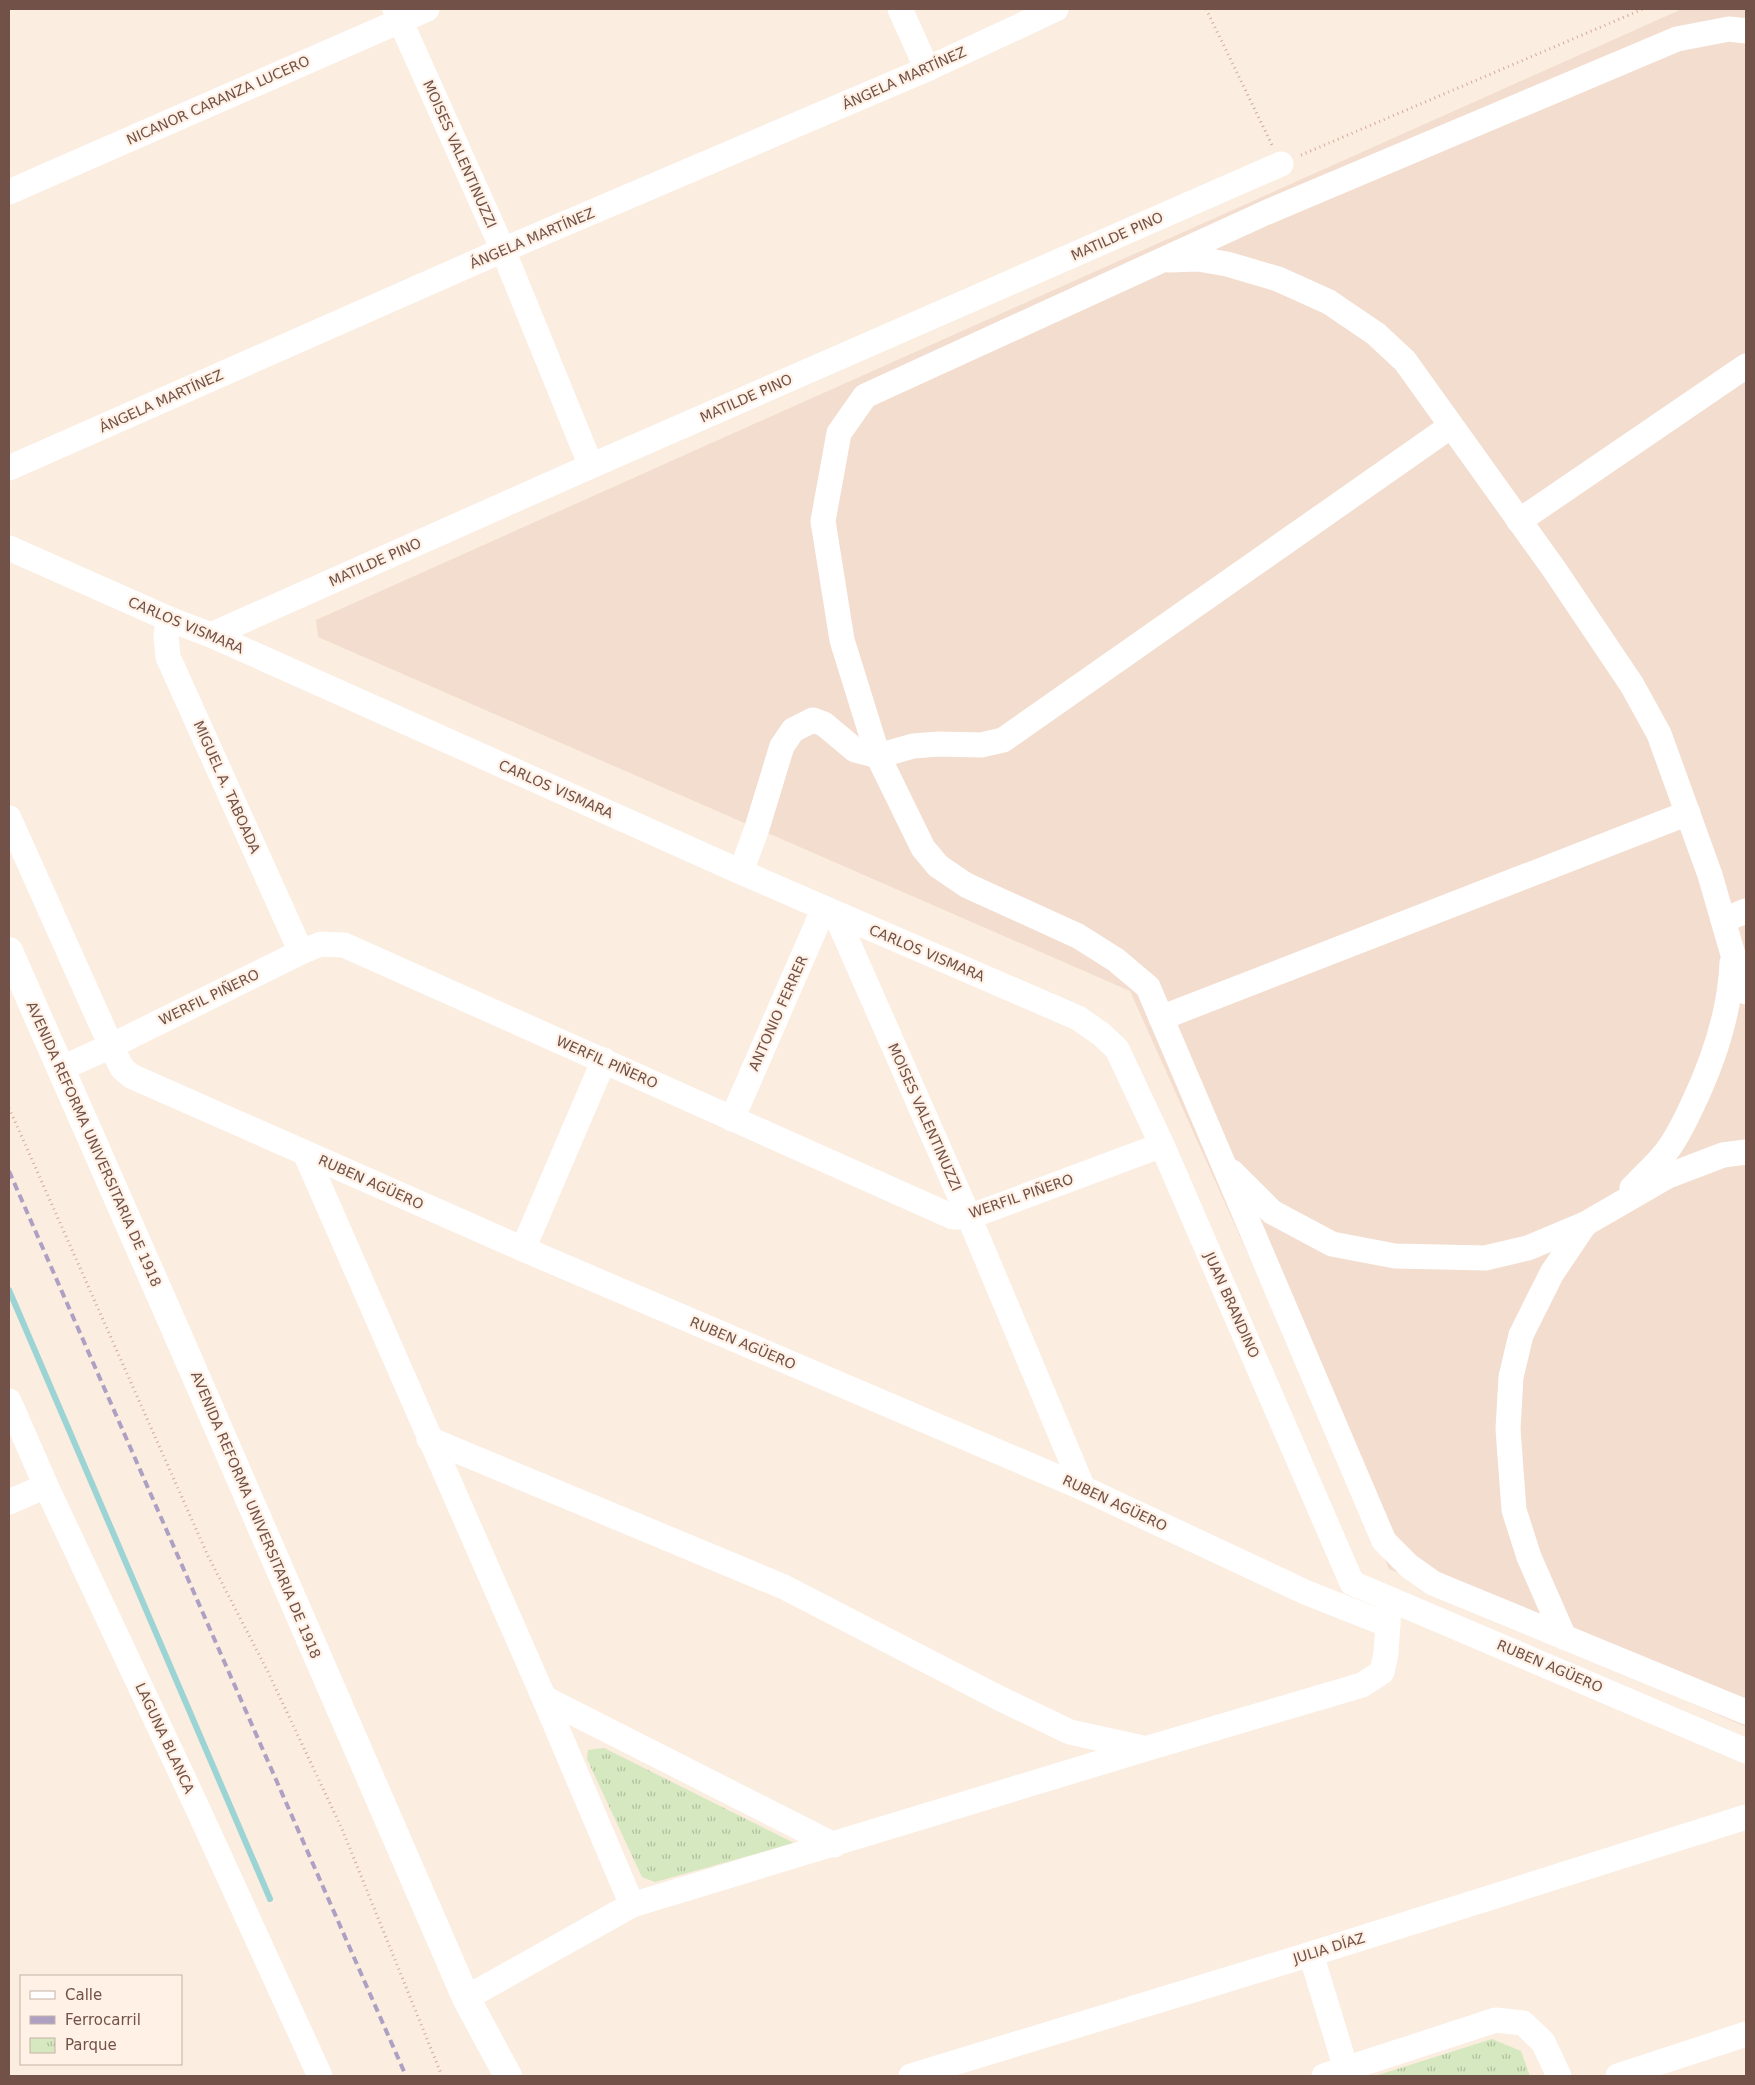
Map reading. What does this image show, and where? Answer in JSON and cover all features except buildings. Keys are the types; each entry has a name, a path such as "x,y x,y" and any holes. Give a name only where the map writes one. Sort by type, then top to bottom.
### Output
{"main road":[{"name":"AVENIDA REFORMA UNIVERSITARIA DE 1918","path":"9,951 466,1998 508,2076"}],"street":[{"name":"NICANOR CARANZA LUCERO","path":"9,192 397,15 426,9"},
{"path":"900,9 927,69"},
{"name":"ÁNGELA MARTÍNEZ","path":"9,468 503,250 927,69 1056,9"},
{"name":"MOISES VALENTINUZZI","path":"397,15 503,250 591,466"},
{"path":"1746,30 1729,29 1676,39 1265,213 864,396 839,433 823,521 842,640 878,756 923,848 938,866 966,885 1078,936 1116,960 1148,987 1384,1541 1409,1566 1434,1583 1746,1712"},
{"name":"MATILDE PINO","path":"211,635 591,466 1281,164"},
{"path":"1160,261 1198,259 1227,264 1278,279 1329,302 1376,334 1405,361 1519,521 1632,685 1659,734 1710,875 1733,956 1746,992"},
{"path":"1519,521 1746,366"},
{"path":"741,872 757,828 782,746 794,730 813,720 824,724 855,750 878,756 913,746 939,744 981,745 1003,740 1451,426"},
{"name":"CARLOS VISMARA","path":"9,548 169,619 211,635 829,911 1078,1018 1101,1034"},
{"name":"MIGUEL A. TABOADA","path":"169,619 166,635 168,657 301,952"},
{"path":"1161,1018 1688,813"},
{"path":"9,818 111,1046"},
{"name":"MOISES VALENTINUZZI","path":"829,911 969,1217 1083,1488"},
{"name":"ANTONIO FERRER","path":"732,1118 829,911"},
{"path":"1723,920 1746,911"},
{"name":"WERFIL PIÑERO","path":"60,1069 111,1046 301,952 321,944 344,945 953,1216 969,1217 1162,1145"},
{"path":"1613,1208 1666,1152 1684,1123 1707,1075 1724,1022 1731,986 1733,956"},
{"name":"JUAN BRANDINO","path":"1101,1034 1117,1049 1162,1145 1352,1583"},
{"name":"RUBEN AGÜERO","path":"111,1046 122,1068 130,1076 523,1249 1083,1488 1306,1592 1388,1625"},
{"path":"523,1249 604,1060"},
{"path":"1223,1163 1272,1212 1332,1244 1395,1256 1485,1258 1528,1248 1585,1224 1668,1176 1723,1155 1746,1152"},
{"path":"305,1153 544,1698 632,1906"},
{"path":"1564,1637 1529,1557 1514,1510 1508,1429 1512,1377 1521,1335 1552,1273 1585,1224"},
{"name":"LAGUNA BLANCA","path":"9,1401 46,1486 196,1804 320,2076"},
{"path":"429,1439 784,1587 999,1698 1070,1732 1145,1749"},
{"path":"9,1502 46,1486"},
{"name":"RUBEN AGÜERO","path":"1352,1583 1389,1597 1746,1751"},
{"path":"466,1998 632,1906 1145,1749 1362,1685 1382,1672 1386,1654 1389,1597"},
{"path":"544,1698 834,1844"},
{"name":"JULIA DÍAZ","path":"911,2076 1311,1954 1746,1816"},
{"path":"1311,1954 1335,2073 1496,2020 1523,2023 1543,2042 1559,2076"},
{"path":"1618,2076 1746,2034"}],"path":[{"path":"1206,9 1281,164 1643,9"},
{"path":"9,1108 208,1556 268,1672 342,1829 442,2076"}],"shaded area":[{"path":"1682,9 1746,9 1746,1727 1389,1569 1130,991 318,637 316,620"}],"green space":[{"path":"604,1748 794,1843 655,1882 642,1877 587,1759 588,1750"},
{"path":"1492,2039 1521,2051 1530,2076 1375,2076"}],"waterway":[{"path":"9,1290 270,1899"}],"railway":[{"path":"9,1171 406,2076"}]}
